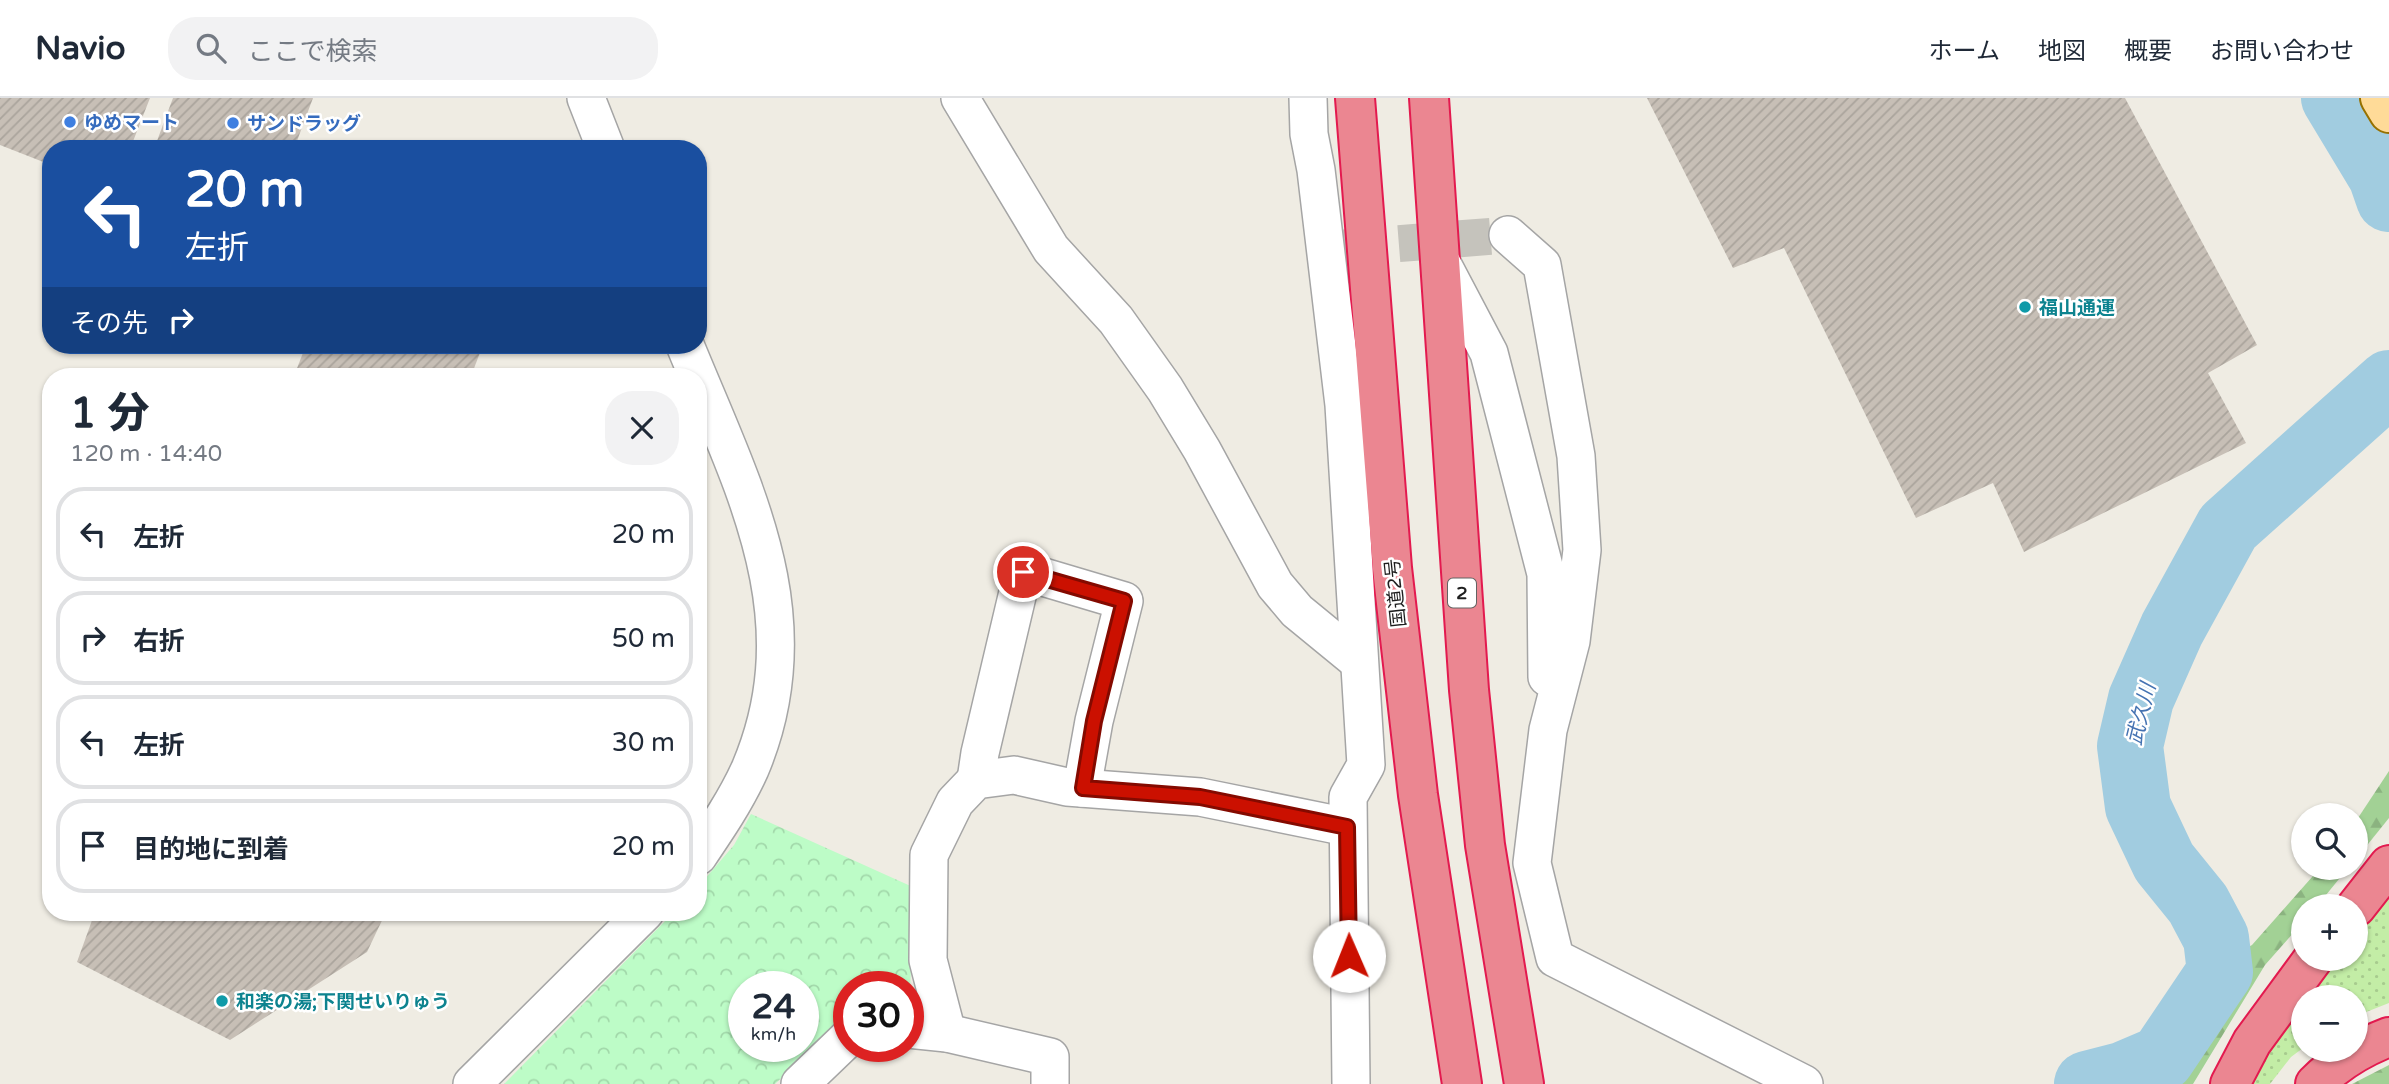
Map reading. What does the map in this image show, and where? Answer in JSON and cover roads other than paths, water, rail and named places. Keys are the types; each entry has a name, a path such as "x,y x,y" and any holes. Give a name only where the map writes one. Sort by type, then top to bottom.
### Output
{"highway":[{"name":"国道2号","path":"1355,98 1392,568 1418,795 1462,1084"},
{"name":"2","path":"1429,98 1469,690 1484,832 1524,1084"},
{"path":"2366,894 2389,865"},
{"path":"2230,1084 2252,1042 2304,971"},
{"path":"2315,1084 2335,1064 2364,1046 2389,1037"}],"main road":[{"path":"2380,98 2389,113"}],"street":[{"path":"586,98 602,140"},
{"path":"960,98 1051,249 1116,320 1165,389 1202,450 1275,585 1297,611 1358,662"},
{"path":"1308,98 1309,134 1335,248 1366,765 1348,797 1351,1084"},
{"path":"1508,235 1542,265 1576,456 1582,550 1571,641 1548,730"},
{"path":"1440,260 1489,354 1546,574 1548,730 1532,863 1555,958 1804,1084"},
{"path":"707,401 764,547 773,590 776,635 767,721 750,769 731,806 707,842"},
{"path":"947,1033 928,960 929,855 955,802 976,780 1023,572 1124,601 1094,721 1083,788"},
{"path":"976,780 1014,775 1083,788 1200,797 1347,827"},
{"path":"472,1084 636,921"},
{"path":"924,1031 947,1033 1050,1057 1050,1084"}],"waterway":[{"name":"武久川","path":"2334,98 2381,176 2389,199"},
{"name":"武久川","path":"2087,1084 2122,1075 2162,1058 2220,972 2216,938 2198,904 2164,862 2138,807 2130,746 2141,699 2172,629 2228,527 2389,383"}],"tunnel":[{"path":"1344,248 1508,235"}],"place":[{"name":"ゆめマート","path":"70,122"},
{"name":"サンドラッグ","path":"233,123"},
{"name":"福山通運","path":"2025,307"},
{"name":"和楽の湯;下関せいりゅう","path":"222,1001"}]}
